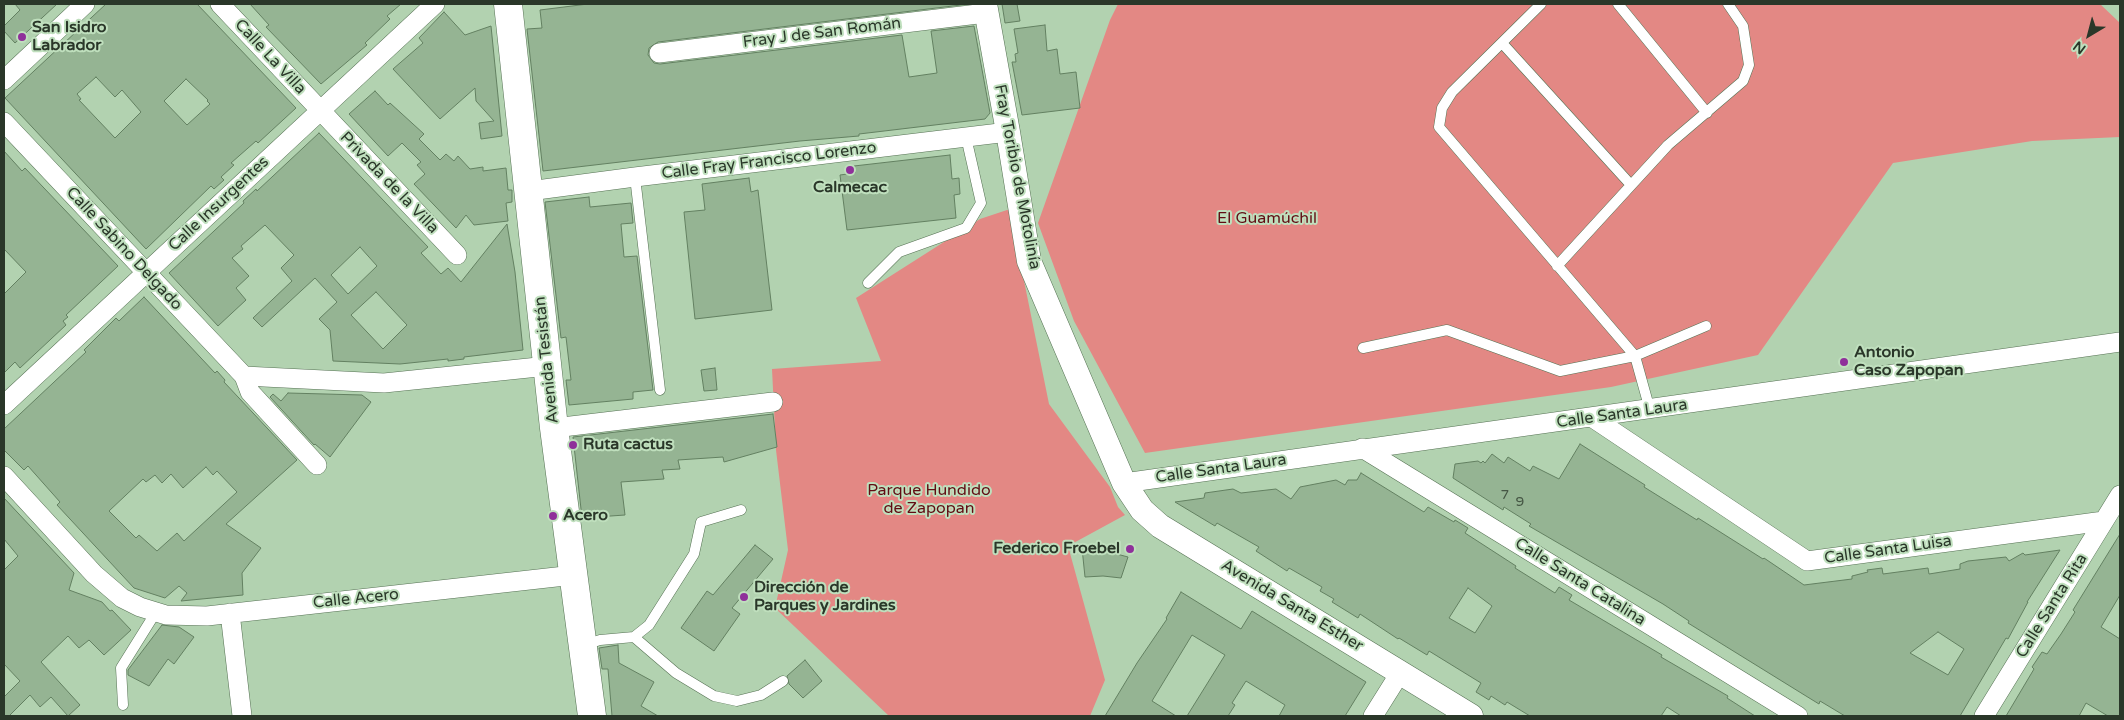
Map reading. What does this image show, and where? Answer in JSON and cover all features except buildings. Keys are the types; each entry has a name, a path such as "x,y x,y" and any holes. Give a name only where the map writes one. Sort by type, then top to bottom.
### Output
{"main road":[{"name":"Avenida Tesistán","path":"508,4 530,191 554,428 592,716"}],"street":[{"path":"4,80 85,4"},
{"name":"Calle La Villa","path":"220,4 320,111"},
{"name":"Calle Insurgentes","path":"4,405 435,4"},
{"name":"Fray J de San Román","path":"659,53 986,8"},
{"name":"Fray Toribio de Motolinía","path":"986,8 1029,261 1124,483"},
{"name":"Privada de la Villa","path":"320,111 457,255"},
{"name":"Calle Sabino Delgado","path":"4,122 244,376 250,392 317,465"},
{"name":"Calle Fray Francisco Lorenzo","path":"530,191 1008,132"},
{"name":"Calle Santa Laura","path":"1124,483 2120,342"},
{"path":"244,376 384,383 548,366"},
{"path":"554,428 773,402"},
{"name":"Calle Santa Luisa","path":"1593,418 1807,561 2104,521"},
{"name":"Calle Santa Catalina","path":"1362,448 1798,716"},
{"path":"4,476 94,574 122,598 148,610"},
{"name":"Avenida Santa Esther","path":"1124,483 1142,510 1160,526 1471,716"},
{"name":"Calle Santa Rita","path":"1984,716 2120,495"},
{"name":"Calle Acero","path":"148,610 182,616 230,613 574,575"},
{"path":"230,613 242,716"},
{"path":"1373,716 1400,673"}],"lane":[{"path":"1541,4 1452,92 1442,108 1439,127 1635,356 1650,410"},
{"path":"1618,4 1707,113"},
{"path":"1557,266 1668,145 1743,81 1749,65 1742,26 1728,4"},
{"path":"1502,43 1631,185"},
{"path":"868,283 899,252 966,228 981,203 966,137"},
{"path":"635,177 660,390"},
{"path":"1363,348 1447,330 1560,371 1635,356 1706,326"},
{"path":"583,645 600,640 634,637 649,625 694,554 701,522 740,510"},
{"path":"123,705 121,668 148,610"},
{"path":"634,637 676,673 714,696 737,701 761,695 783,681"}],"green space":[{"name":"El Guamúchil","path":"1118,4 2100,4 2120,23 2120,137 2032,141 1893,163 1758,355 1611,387 1145,453 1074,321 1038,223 1110,20"},
{"name":"Parque Hundido de Zapopan","path":"1013,208 1021,266 1049,404 1110,487 1118,507 1125,515 1068,546 1105,680 1090,716 889,716 775,608 788,550 776,450 772,369 881,361 856,298 980,219"}],"place":[{"name":"San Isidro Labrador","path":"22,37"},
{"name":"Calmecac","path":"850,170"},
{"name":"Antonio Caso Zapopan","path":"1844,362"},
{"name":"Ruta cactus","path":"573,445"},
{"name":"Acero","path":"553,516"},
{"name":"Federico Froebel","path":"1130,549"},
{"name":"Dirección de Parques y Jardines","path":"744,597"}]}
